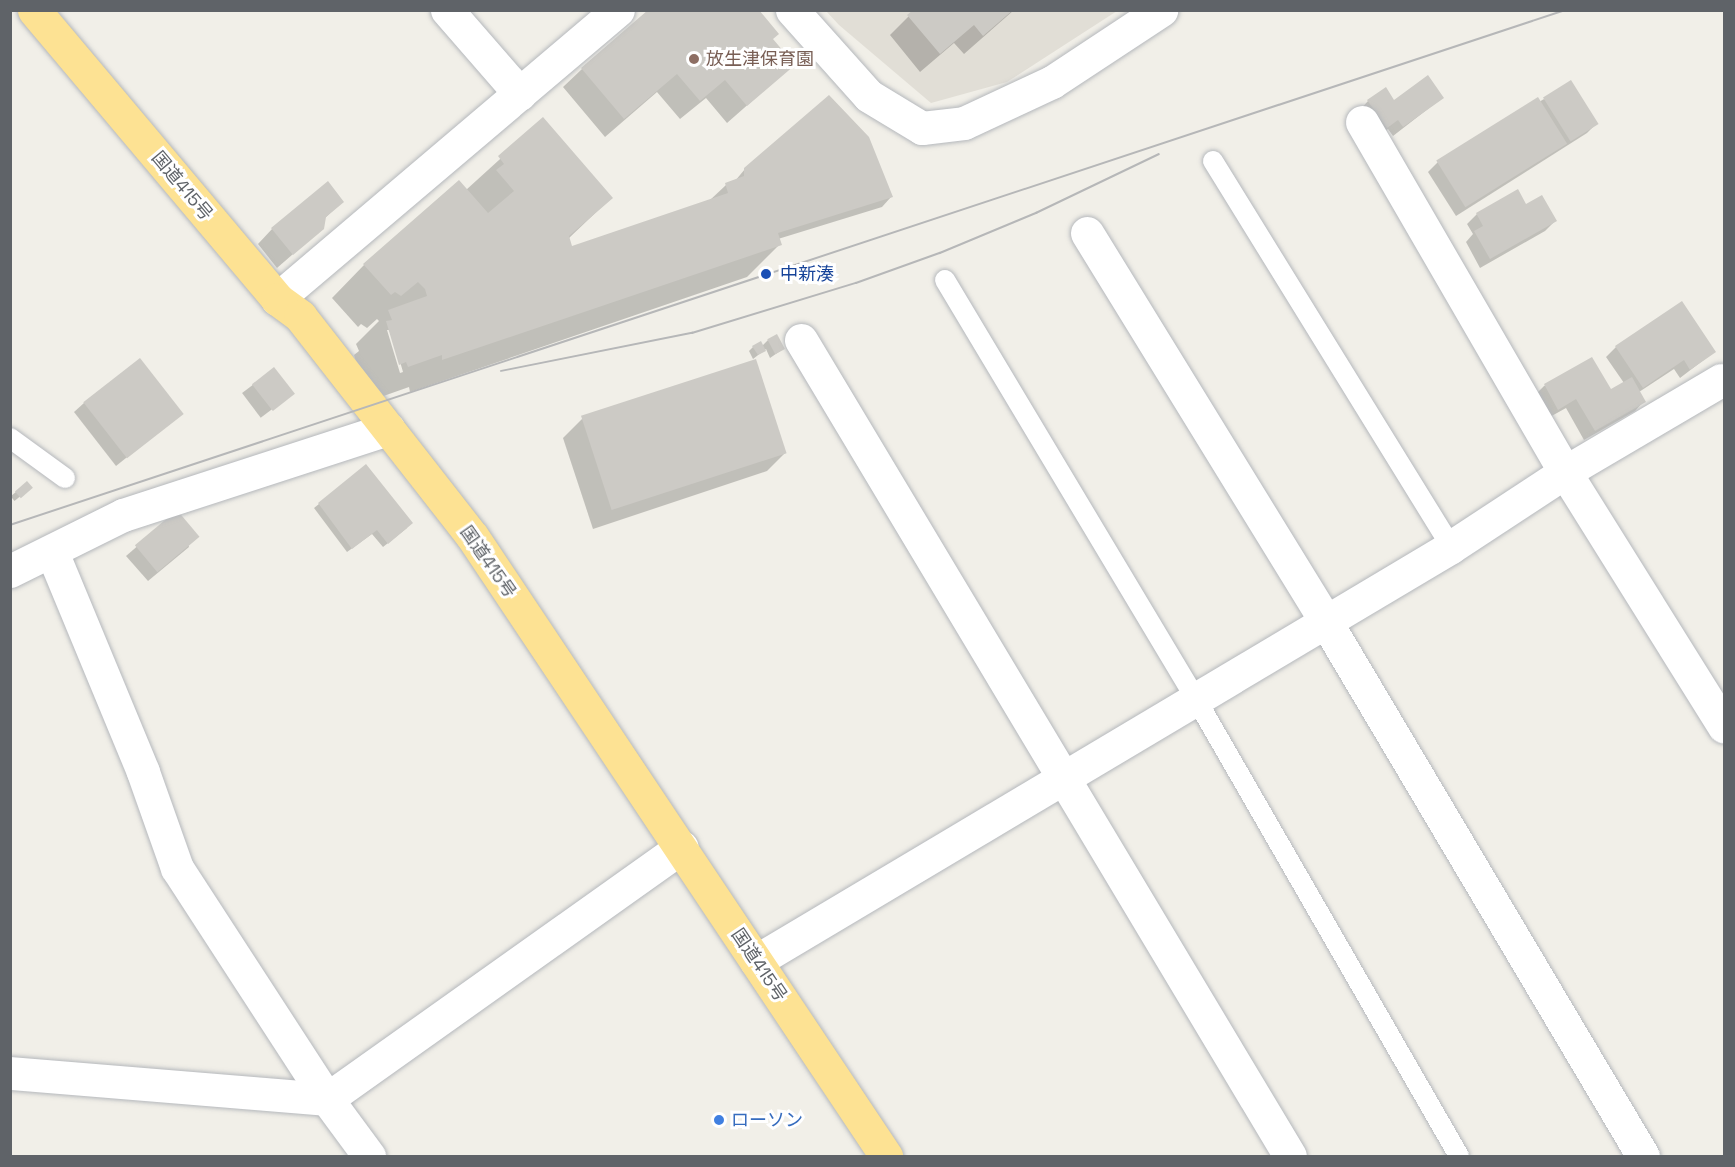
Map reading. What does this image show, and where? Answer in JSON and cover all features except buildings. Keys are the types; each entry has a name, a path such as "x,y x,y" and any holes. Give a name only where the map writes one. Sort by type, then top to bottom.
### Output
{"highway":[{"name":"国道415号","path":"34,10 277,299 300,316 472,536 886,1156"}],"street":[{"path":"447,10 520,94"},
{"path":"277,299 618,10"},
{"path":"792,10 869,96 922,128 964,123 1052,82 1161,10"},
{"path":"1362,122 1565,472 1715,688 1725,726"},
{"path":"1087,233 1326,622 1643,1156"},
{"path":"801,340 1290,1156"},
{"path":"756,961 1451,547 1565,472 1720,380"},
{"path":"10,571 123,515 388,429"},
{"path":"52,552 143,772 177,868 327,1099 369,1156"},
{"path":"10,1072 327,1099 681,847"}],"lane":[{"path":"1213,161 1451,547"},
{"path":"945,280 1196,699 1459,1156"},
{"path":"10,438 65,478"}],"shaded area":[{"path":"826,11 1117,11 1007,82 931,103 839,25"}],"tram line":[{"path":"10,525 1565,10"},
{"path":"501,371 692,333 856,283 940,253 1036,213 1159,154"}],"place":[{"name":"放生津保育園","path":"694,59"},
{"name":"中新湊","path":"766,274"},
{"name":"ローソン","path":"719,1120"}]}
